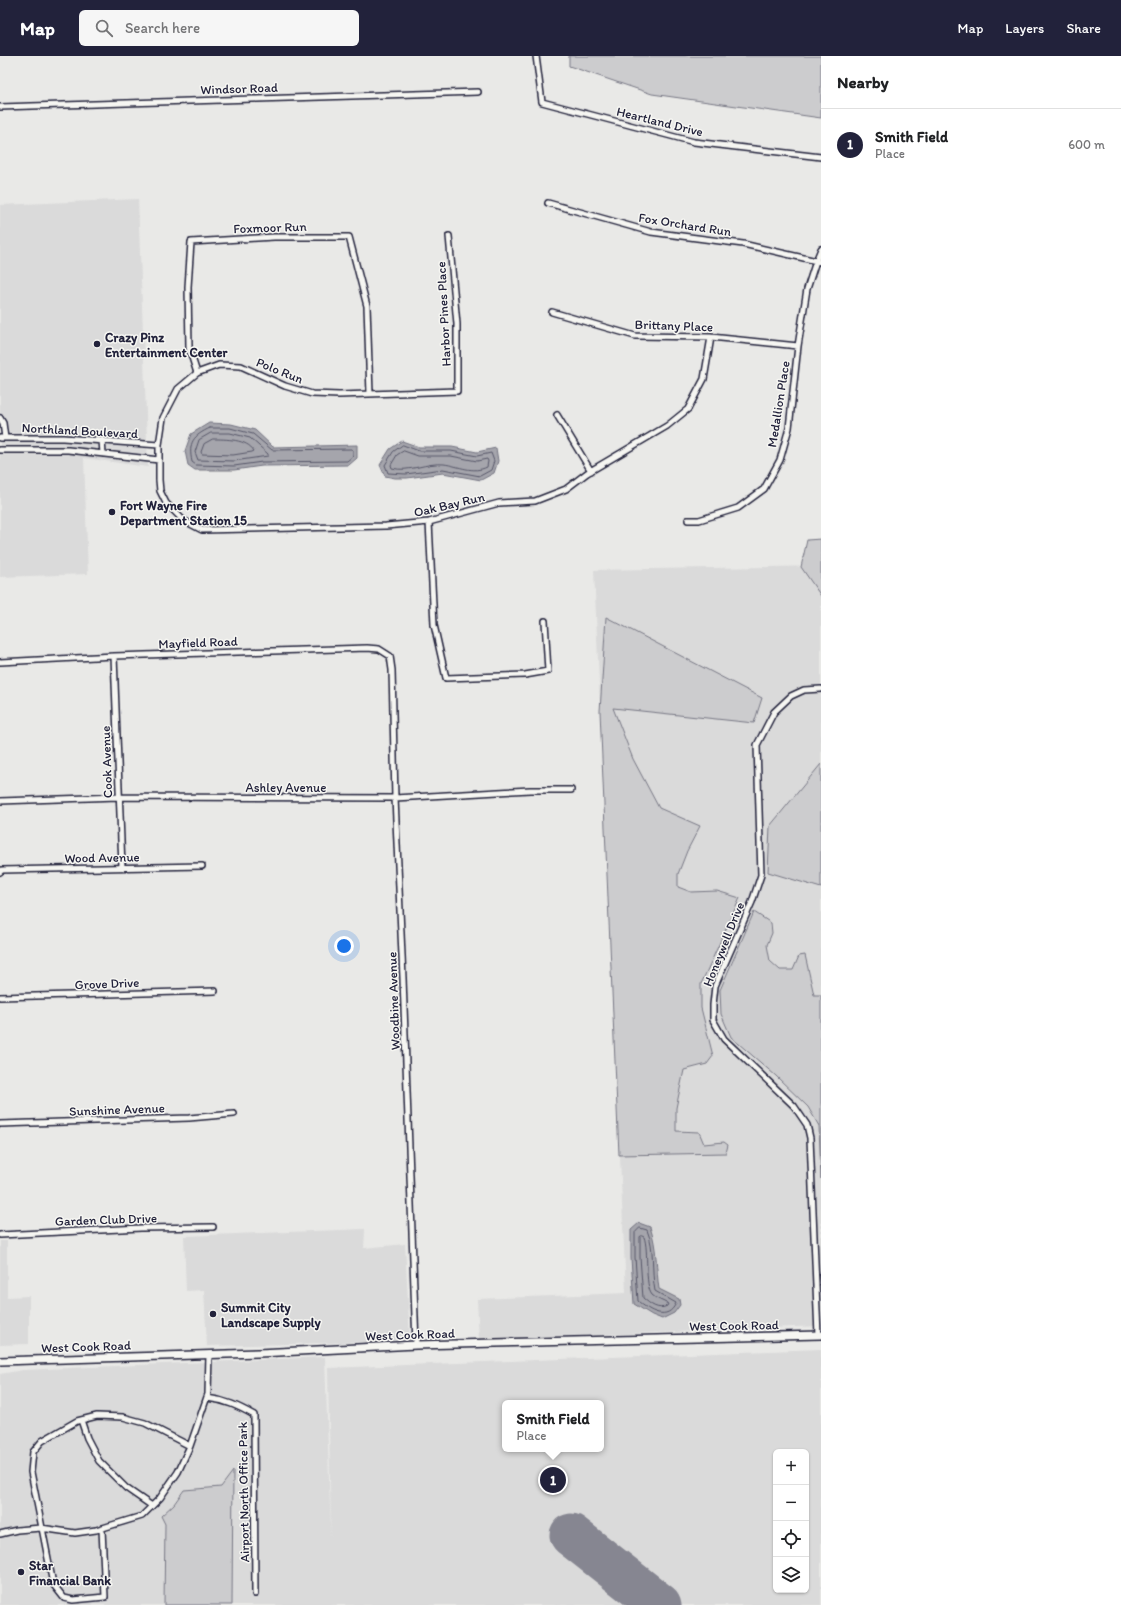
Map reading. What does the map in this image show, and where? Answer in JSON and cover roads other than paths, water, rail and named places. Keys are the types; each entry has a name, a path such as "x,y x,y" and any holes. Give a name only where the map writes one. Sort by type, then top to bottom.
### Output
{"main road":[{"name":"West Cook Road","path":"0,1361 259,1353 416,1345 820,1335"}],"street":[{"name":"Heartland Drive","path":"536,56 542,102 694,142 821,157"},
{"name":"Windsor Road","path":"0,107 478,92"},
{"name":"Fox Orchard Run","path":"548,203 651,232 743,244 818,261"},
{"name":"Foxmoor Run","path":"197,373 189,348 188,287 190,242 274,237 349,236 367,306 370,394"},
{"name":"Harbor Pines Place","path":"449,236 457,324 457,391"},
{"name":"Medallion Place","path":"688,520 699,520 738,508 764,489 780,460 789,428 798,346 807,289 821,249"},
{"name":"Brittany Place","path":"552,312 635,336 711,337 798,346"},
{"name":"Oak Bay Run","path":"159,460 160,491 166,503 183,520 202,530 386,526 429,522 499,503 535,501 566,489 591,471 667,426 688,409 704,379 711,337"},
{"name":"Polo Run","path":"159,460 159,445 163,418 178,389 197,373 219,365 242,366 285,386 312,394 339,395 457,391"},
{"path":"557,415 591,471"},
{"path":"0,418 3,423 2,438"},
{"name":"Northland Boulevard","path":"2,438 63,438 159,445"},
{"path":"102,440 103,454"},
{"name":"Northland Boulevard","path":"0,450 68,450 159,460"},
{"path":"429,522 434,625 446,678 525,675 548,671 545,620"},
{"name":"Mayfield Road","path":"1,661 367,648 379,649 390,656"},
{"name":"Cook Avenue","path":"114,656 118,797 122,867"},
{"name":"Woodbine Avenue","path":"390,656 392,670 395,798 403,971 416,1345"},
{"name":"Honeywell Drive","path":"820,1335 810,1138 807,1125 794,1106 724,1039 713,1020 713,1005 715,986 752,902 761,875 756,745 774,712 791,696 804,690 821,689"},
{"name":"Ashley Avenue","path":"0,801 118,797 395,798 530,790 571,790"},
{"name":"Wood Avenue","path":"1,871 202,866"},
{"name":"Grove Drive","path":"0,997 215,991"},
{"name":"Sunshine Avenue","path":"0,1124 189,1118 234,1114"},
{"name":"Garden Club Drive","path":"0,1235 141,1228 213,1227"},
{"path":"0,1534 17,1530 41,1528 75,1532 102,1528 142,1516 160,1498 178,1472 190,1446 206,1398 209,1354"},
{"name":"Airport North Office Park","path":"206,1398 222,1400 254,1415 255,1594"},
{"path":"102,1528 105,1597 72,1600 64,1598 53,1584 31,1472 33,1452 42,1441 62,1429 82,1420 96,1416 123,1417 140,1421 190,1446"},
{"path":"82,1420 87,1438 99,1461 126,1488 152,1506"}],"water":[{"path":"209,423 231,424 255,430 273,447 357,445 357,458 349,465 262,466 234,470 195,470 188,465 185,451 191,434"},
{"path":"402,441 419,447 452,447 477,452 496,448 498,461 494,473 481,480 443,473 407,478 385,476 380,465 390,449"},
{"path":"639,1223 650,1227 655,1250 659,1289 679,1299 680,1305 674,1313 662,1319 634,1304 631,1230"}],"place":[{"name":"Crazy Pinz Entertainment Center","path":"97,344"},
{"name":"Fort Wayne Fire Department Station 15","path":"112,512"},
{"name":"Summit City Landscape Supply","path":"213,1314"},
{"name":"Smith Field","path":"553,1480"},
{"name":"Star Financial Bank","path":"21,1572"}]}
